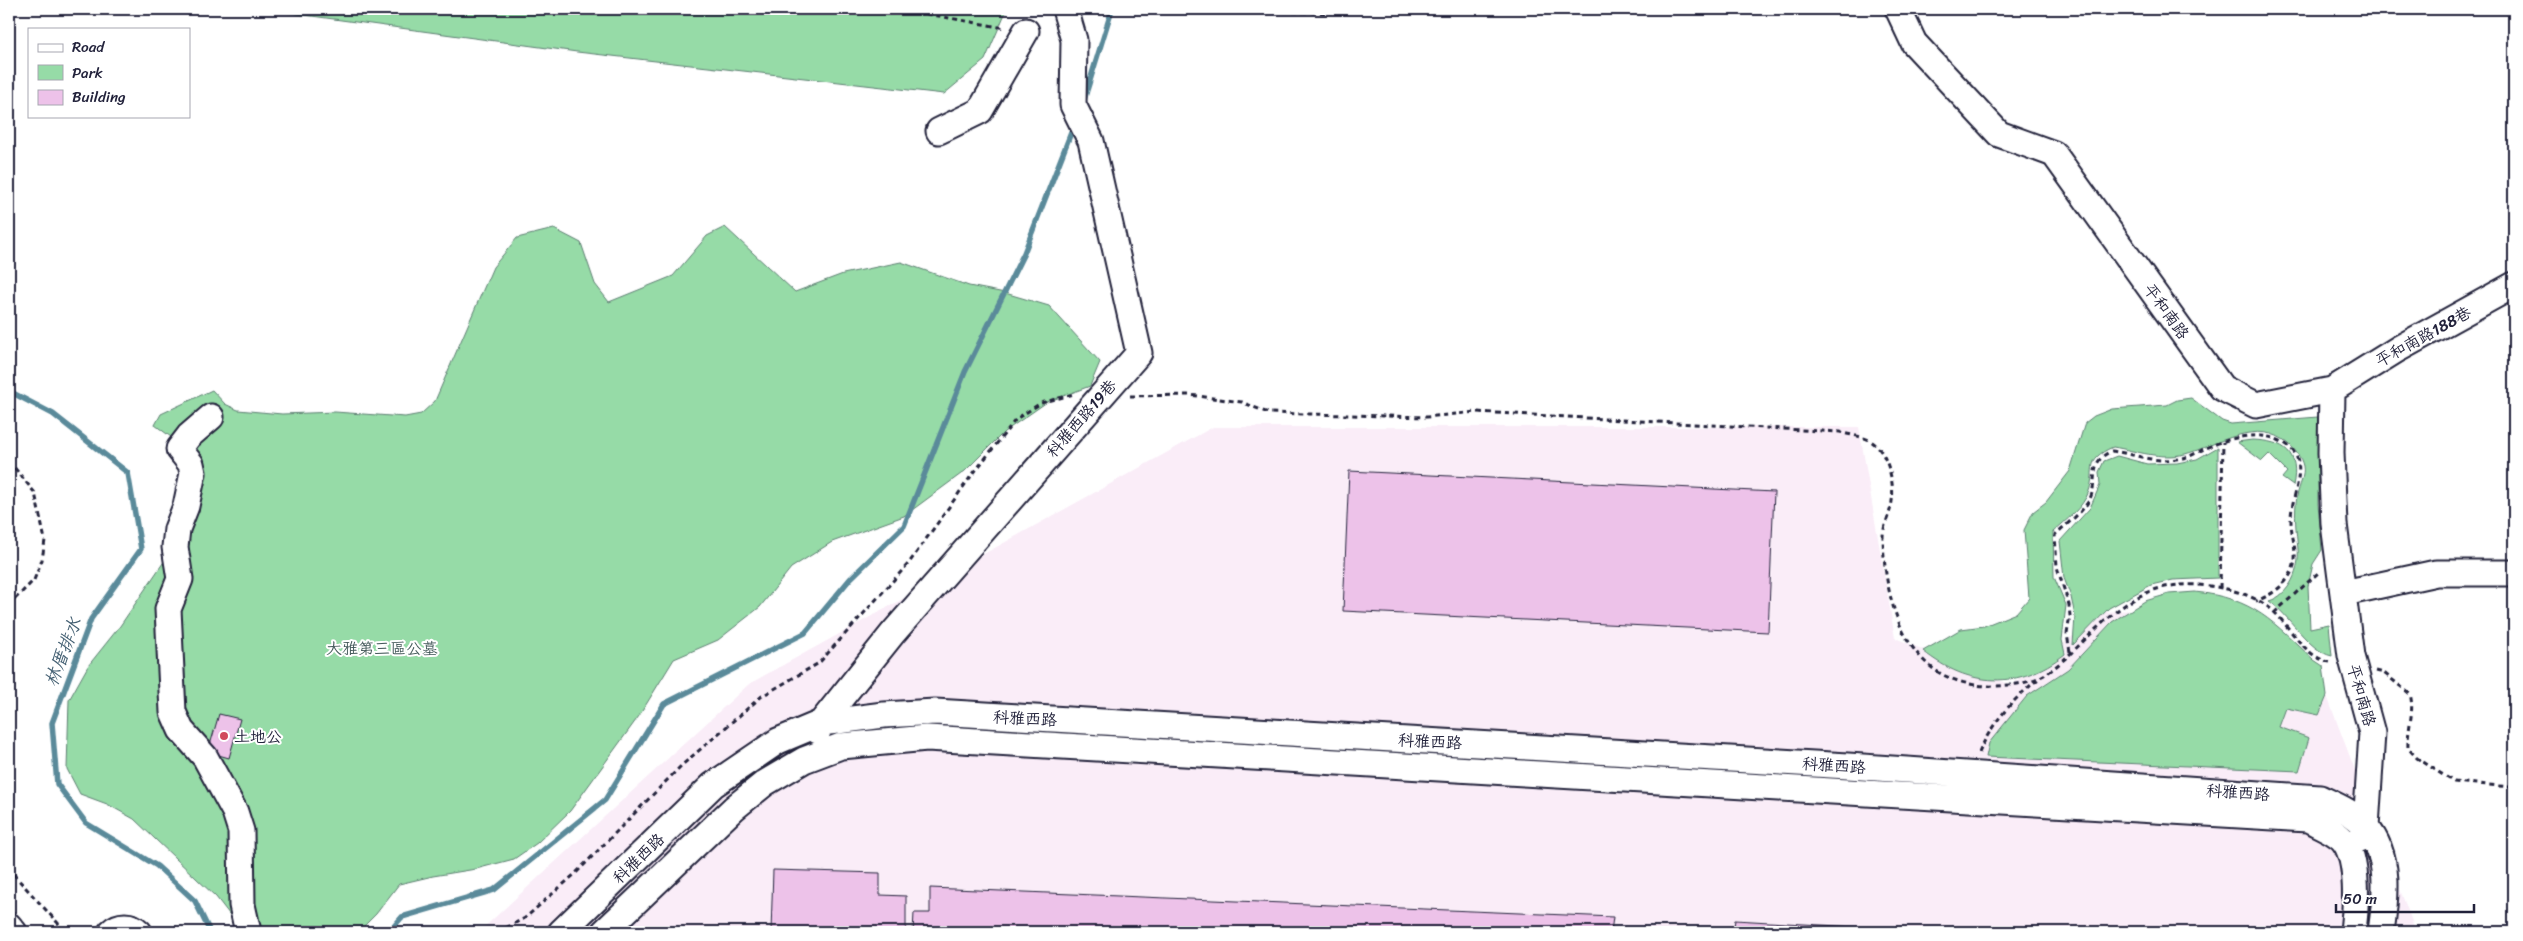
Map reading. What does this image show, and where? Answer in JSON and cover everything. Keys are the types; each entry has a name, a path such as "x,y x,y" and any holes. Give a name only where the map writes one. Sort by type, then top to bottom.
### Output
{"street":[{"name":"科雅西路19巷","path":"804,760 821,723 893,633 1139,353 1090,141 1078,115 1074,40 1065,9"},
{"name":"平和南路","path":"1898,9 1914,43 1999,134 2054,154 2222,388 2256,405 2332,390 2331,453 2334,524 2353,667 2372,733 2366,827 2352,855"},
{"path":"939,131 980,111 1026,31"},
{"name":"平和南路188巷","path":"2332,390 2398,349 2514,285"},
{"path":"211,417 188,436 179,450 192,464 193,473 186,506 177,529 176,547 180,579 168,609 173,712 181,730 205,757 235,812 241,831 242,905 248,932"},
{"path":"2344,592 2436,573 2514,573"},
{"name":"科雅西路","path":"561,932 713,785 778,741 821,723 884,714 935,712 1972,774 2320,798 2340,807 2366,827"},
{"name":"科雅西路","path":"604,932 734,808 765,783 804,760 841,746 927,738 2308,818 2344,840 2352,855"},
{"path":"2366,827 2383,859 2385,905 2381,932"},
{"path":"2352,855 2355,911 2353,932"},
{"path":"111,932 124,925 135,928 139,932"},
{"path":"9,926 14,932"}],"path":[{"path":"900,9 1026,31"},
{"path":"1203,9 1324,13 1364,9"},
{"path":"498,932 524,918 575,874 682,766 762,696 819,663 909,564 969,479 1016,419 1041,402 1093,391 1131,396 1190,396 1242,402 1268,413 1427,417 1476,412 1840,432 1870,440 1881,453 1890,474 1893,488 1892,501 1883,536 1893,604 1903,635 1919,657 1939,672 1962,682 1988,686 2021,684 2045,674"},
{"path":"2070,652 2067,634 2070,616 2069,605 2057,567 2055,535 2087,504 2095,486 2095,466 2098,460 2112,451 2155,460 2185,457 2223,442 2265,436 2278,440 2294,453 2299,465 2290,520 2295,560 2280,588 2256,601"},
{"path":"2220,588 2223,442"},
{"path":"9,461 35,493 45,540 42,560 34,580 9,605"},
{"path":"2274,613 2321,571"},
{"path":"1972,774 1982,745 1997,722 2020,695 2070,652 2132,600 2158,589 2195,585 2220,588 2256,601 2274,613 2308,649 2323,661 2384,673 2410,694 2412,714 2408,748 2417,758 2454,782 2511,787 2514,785"},
{"path":"9,866 21,884 66,932"}],"shaded area":[{"path":"1213,427 1859,427 1895,638 2011,685 2103,612 2210,605 2327,696 2416,932 479,932 749,684"}],"green space":[{"path":"260,9 1007,9 985,60 944,94 577,52"},
{"name":"大雅第三區公墓","path":"725,227 795,292 843,274 901,262 969,286 1005,293 1049,306 1100,362 1090,386 1047,402 1004,432 965,471 904,516 832,542 791,568 760,607 718,640 674,659 639,716 570,811 537,843 514,859 476,869 399,884 376,914 358,932 243,932 216,897 134,819 107,804 80,794 67,769 69,700 88,666 120,626 163,563 184,526 191,461 171,437 155,425 161,414 212,390 225,404 238,410 282,414 335,412 405,417 421,414 435,401 493,267 517,238 554,229 581,243 595,284 609,302 673,276 707,236"},
{"path":"2191,398 2222,421 2231,424 2318,417 2318,504 2322,550 2313,564 2308,586 2310,628 2329,624 2332,656 2323,653 2315,647 2269,601 2283,593 2295,573 2298,557 2296,502 2303,470 2296,451 2289,444 2277,436 2264,433 2237,436 2176,456 2149,454 2113,447 2098,456 2094,461 2089,491 2083,503 2053,532 2054,577 2066,605 2062,640 2065,654 2048,666 2012,679 1976,678 1940,663 1923,651 1961,629 1984,626 2016,613 2029,598 2024,530 2033,512 2046,502 2070,471 2085,423 2094,416 2112,409 2167,405 2177,400"},
{"path":"2252,440 2273,443 2288,451 2294,465 2293,486 2282,478 2287,472 2269,454 2262,461 2237,442"},
{"path":"2218,447 2218,578 2173,580 2151,585 2109,608 2073,645 2075,616 2064,578 2060,541 2090,508 2100,485 2099,472 2104,461 2117,456 2147,464 2177,463 2197,459"},
{"path":"2195,592 2215,595 2248,606 2274,623 2323,666 2327,696 2319,715 2286,708 2279,727 2309,738 2299,771 1986,757 1989,743 2027,696 2068,669 2112,622 2145,601 2169,594"}],"building":[{"path":"1349,471 1774,492 1768,632 1343,611"},
{"name":"土地公","path":"219,714 240,719 229,758 208,752"},
{"path":"773,870 880,873 880,895 906,896 906,932 771,932"},
{"path":"930,888 1613,917 1611,932 913,932 914,913 930,913"},
{"path":"1735,920 1941,932 1733,932"}],"waterway":[{"path":"1084,100 1112,9"},
{"path":"389,932 402,917 494,890 605,800 664,704 805,633 850,579 904,526 965,372 1024,253 1074,125"},
{"name":"林厝排水","path":"9,391 53,414 128,473 141,549 91,619 52,723 57,784 86,823 157,866 195,901 210,932"}],"place":[{"name":"土地公","path":"224,736"}]}
